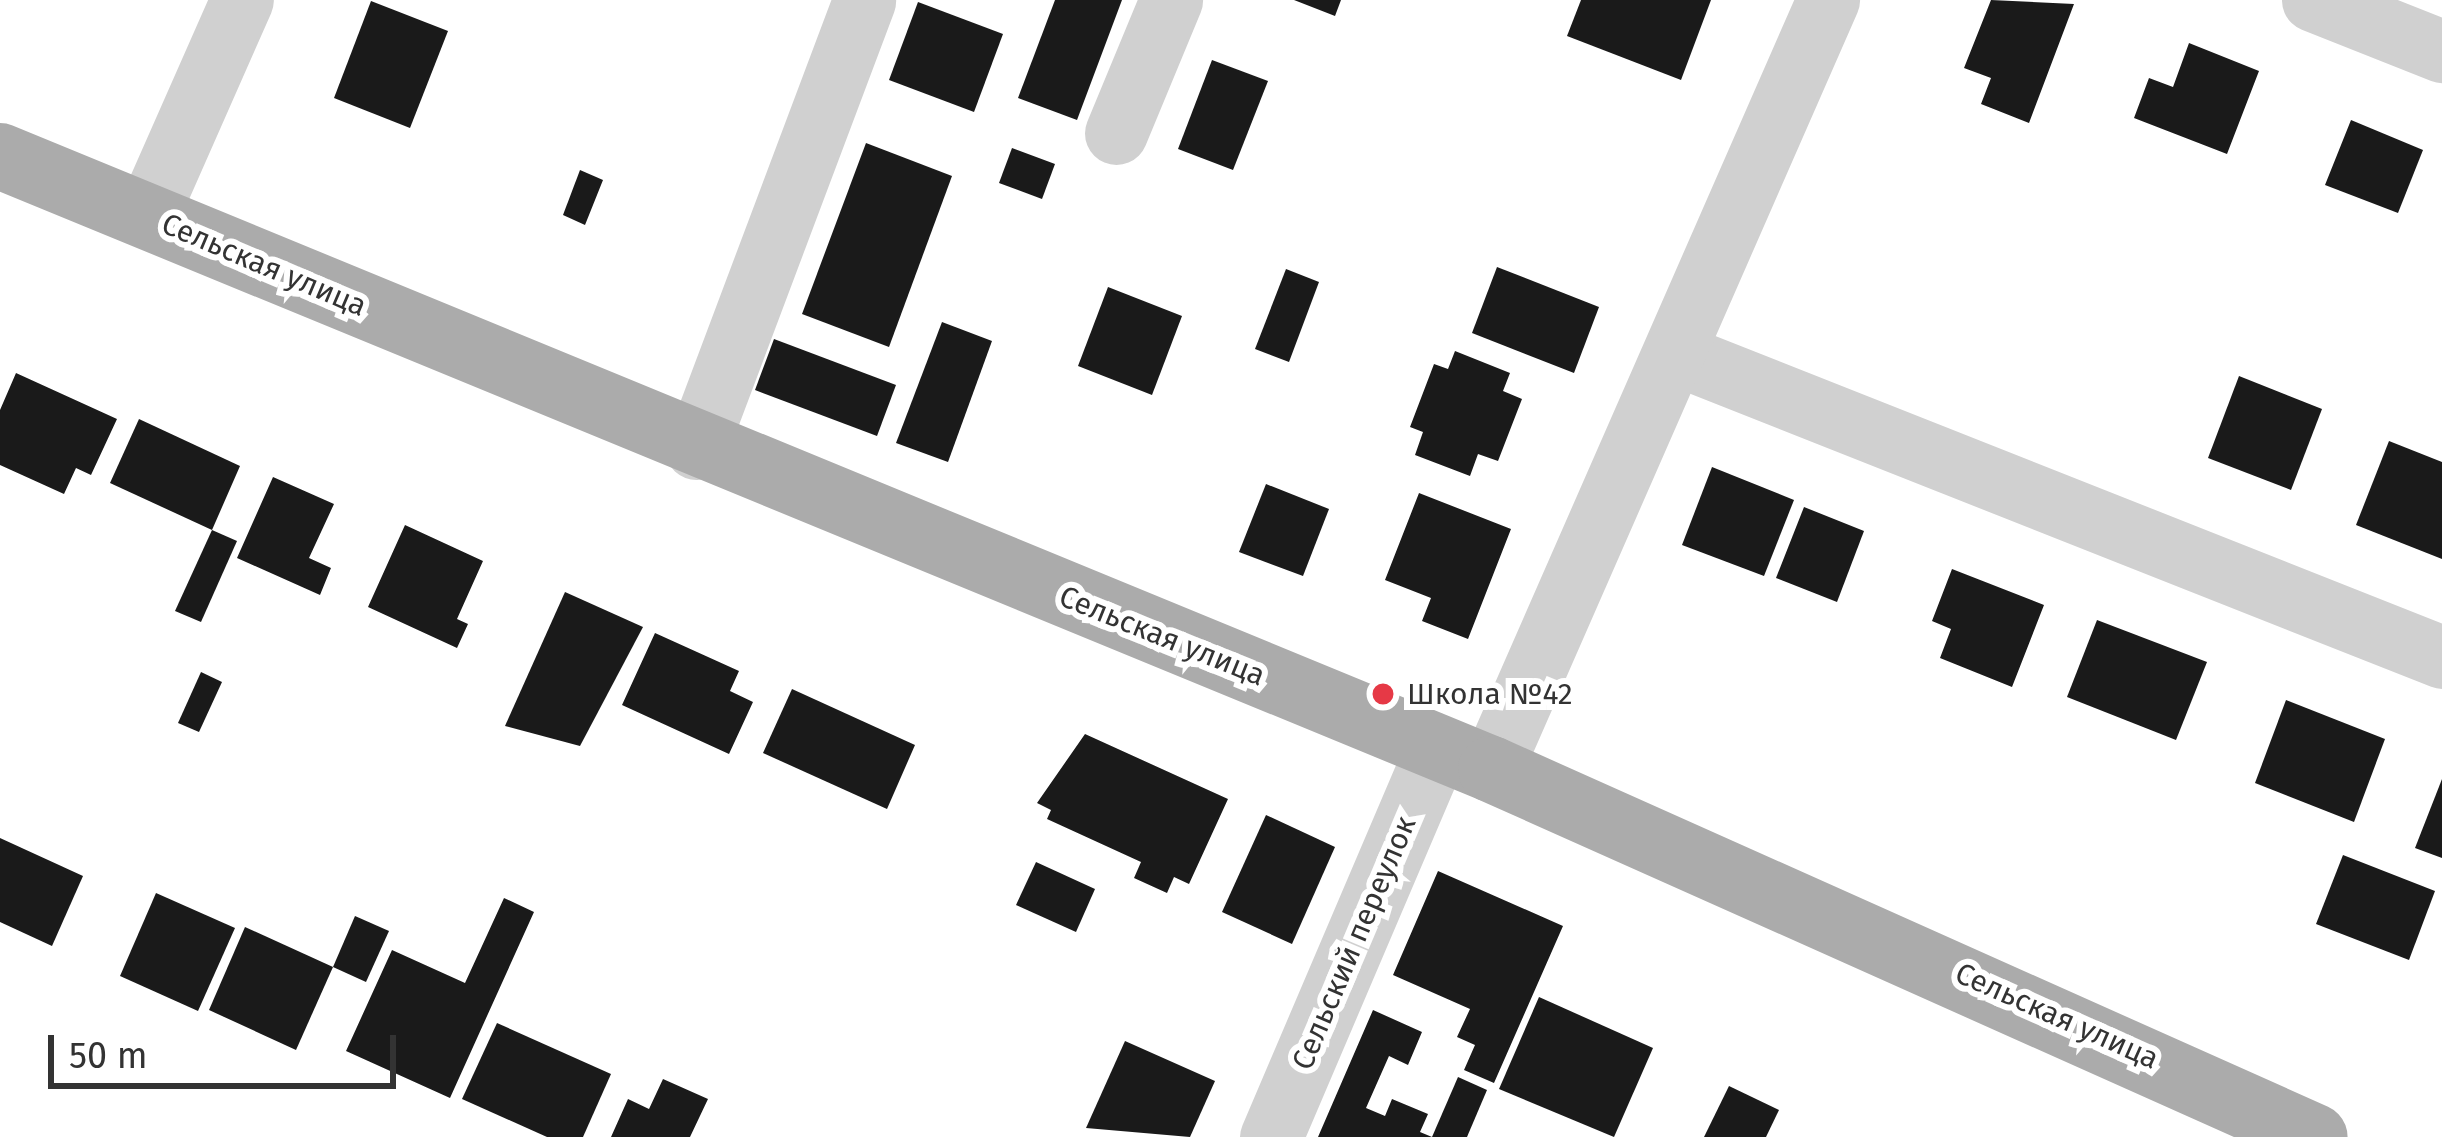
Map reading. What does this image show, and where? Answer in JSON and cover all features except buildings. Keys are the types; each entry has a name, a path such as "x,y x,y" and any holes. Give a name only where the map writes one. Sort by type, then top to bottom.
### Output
{"main road":[{"name":"Сельская улица","path":"0,157 696,448 1464,759 2315,1137"}],"street":[{"path":"147,215 242,0"},
{"path":"696,448 864,0"},
{"path":"1116,133 1171,0"},
{"name":"Сельский переулок","path":"1270,1137 1676,354 1828,0"},
{"path":"2313,0 2442,51"},
{"path":"1676,354 2442,657"}],"place":[{"name":"Школа №42","path":"1383,694"}]}
